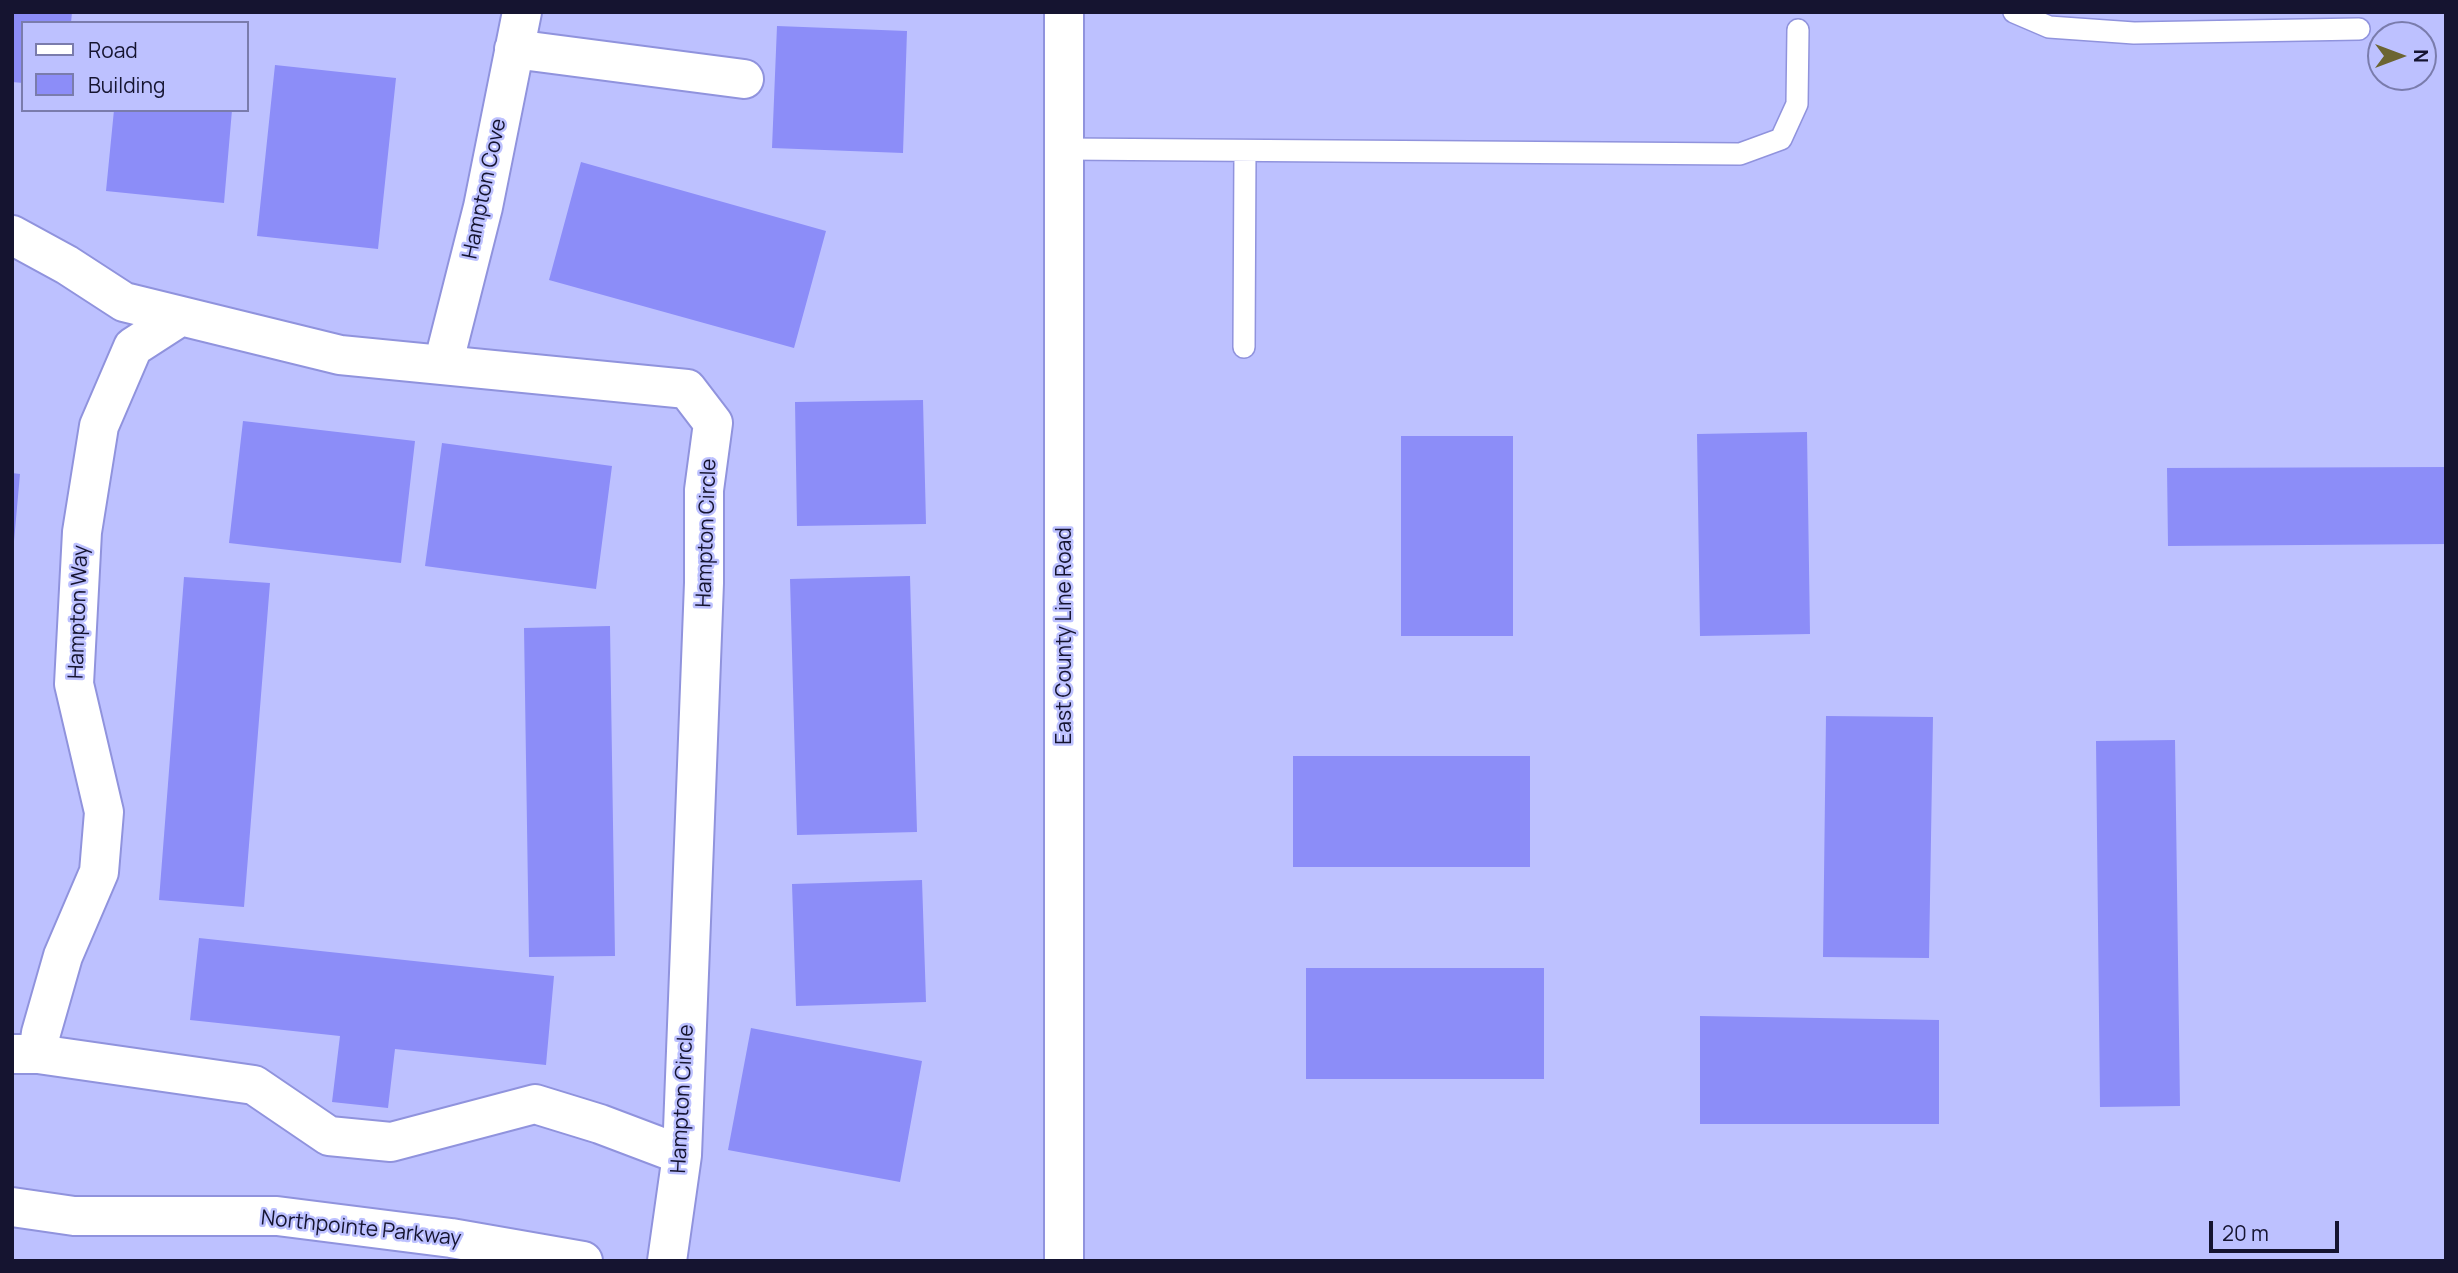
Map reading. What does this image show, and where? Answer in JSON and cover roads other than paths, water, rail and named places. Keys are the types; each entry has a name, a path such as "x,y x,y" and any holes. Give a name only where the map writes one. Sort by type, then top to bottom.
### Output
{"street":[{"name":"Hampton Cove","path":"443,365 483,207 522,12"},
{"name":"East County Line Road","path":"1064,12 1065,1261"},
{"path":"514,49 744,79"},
{"name":"Hampton Circle","path":"12,235 67,265 124,302 340,355 687,388 713,422 705,490 705,583 682,1155 667,1261"},
{"name":"Hampton Way","path":"25,1054 41,1033 63,956 99,872 104,812 74,684 82,532 99,426 133,347 181,316"},
{"path":"25,1054 254,1085 329,1136 391,1142 535,1104 600,1124 682,1155"},
{"name":"Northpointe Parkway","path":"12,1207 74,1216 277,1216 450,1238 583,1261"}],"lane":[{"path":"2014,12 2049,27 2134,33 2358,29"},
{"path":"1064,149 1740,154 1781,139 1797,104 1798,30"},
{"path":"1244,347 1245,151"}]}
